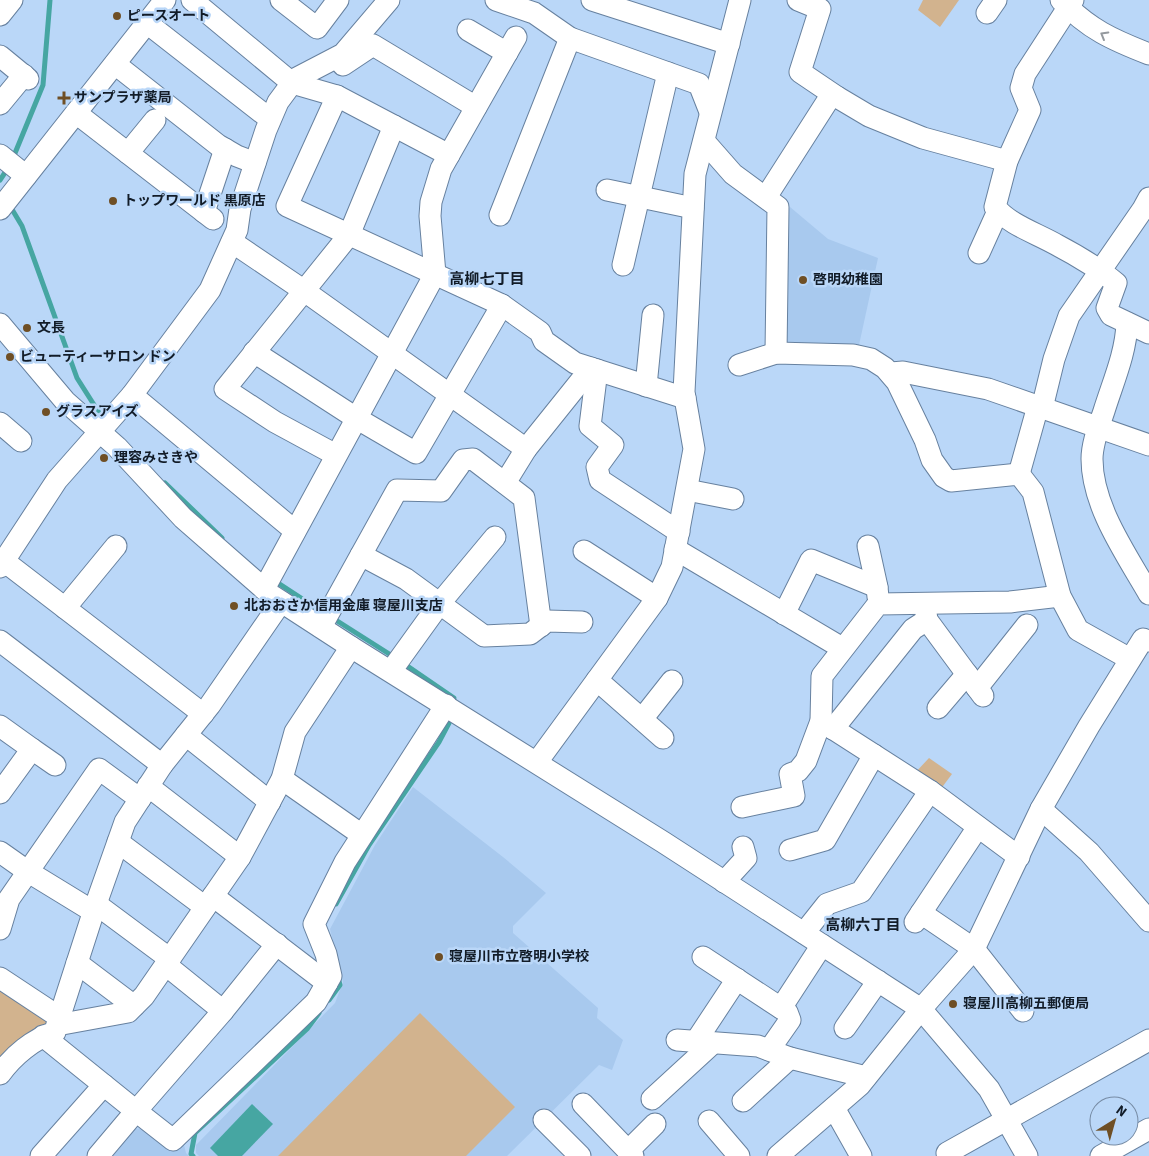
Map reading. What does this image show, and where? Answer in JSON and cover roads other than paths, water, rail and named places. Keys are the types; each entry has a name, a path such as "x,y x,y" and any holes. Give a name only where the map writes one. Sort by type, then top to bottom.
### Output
{"street":[{"path":"0,15 12,0"},
{"path":"9,181 76,113 165,0"},
{"path":"192,0 300,86 337,96 449,155"},
{"path":"281,0 317,28 338,0"},
{"path":"300,86 295,79 343,54 389,0"},
{"path":"592,0 729,44"},
{"path":"537,762 657,598 672,567 694,449 685,398 695,174 740,0"},
{"path":"803,1 820,9 800,72 869,116 923,138 1007,161"},
{"path":"508,2 534,13 570,38 698,84 710,112"},
{"path":"1149,54 1115,41 1087,25 1067,3 1024,74 1021,88 1030,110 1007,161 995,207 1003,217 1057,245 1100,270 1116,282 1106,308 1111,315 1149,332"},
{"path":"147,23 270,119"},
{"path":"268,582 435,274 430,216 431,202 441,169 511,45 468,30"},
{"path":"500,214 570,38"},
{"path":"203,714 3,558 57,480 132,395 210,290 237,230 240,209 255,162 278,102 300,86 373,45 476,107"},
{"path":"0,56 26,77 0,104"},
{"path":"115,64 225,149 255,162"},
{"path":"623,264 668,73"},
{"path":"337,96 287,206 502,304 540,332 544,342 575,363 685,398"},
{"path":"766,198 830,97 837,97"},
{"path":"76,113 208,215 225,149"},
{"path":"128,153 155,120"},
{"path":"336,455 275,422 225,389 349,234 394,126"},
{"path":"704,142 734,174 778,207 776,353"},
{"path":"607,190 693,208"},
{"path":"1019,474 1054,358 1069,316 1149,198"},
{"path":"979,253 998,211"},
{"path":"232,242 303,290 526,449"},
{"path":"254,352 356,418 416,453 502,304"},
{"path":"646,386 653,315"},
{"path":"1127,323 1126,340 1098,428 1092,457 1094,483 1113,530 1149,594"},
{"path":"0,324 65,401 104,426 183,518 268,582 281,602 326,619 351,646 396,664 451,708 921,1009 989,1089 1027,1156"},
{"path":"739,365 776,353 853,355 870,359 891,373 904,394 932,460 944,477 951,481 1019,474"},
{"path":"505,483 526,449 594,369"},
{"path":"594,369 590,426 613,445 597,468 600,480 677,540 784,614 842,648"},
{"path":"891,373 903,372 988,389 1149,445"},
{"path":"132,395 295,531"},
{"path":"0,423 21,442"},
{"path":"326,619 397,490 441,491 463,460 473,459 524,498 541,626"},
{"path":"1019,474 1033,492 1060,596 1078,630 1130,658"},
{"path":"687,490 733,499"},
{"path":"396,664 440,603 495,537"},
{"path":"65,608 116,546"},
{"path":"827,725 822,676 878,596 868,546"},
{"path":"584,551 657,598"},
{"path":"361,555 406,578 484,636 530,634 547,621 582,622"},
{"path":"784,614 811,560 878,596 926,612 1060,596"},
{"path":"53,1026 77,963 125,822 162,765 203,714 281,602"},
{"path":"926,612 976,686"},
{"path":"742,807 794,796 790,774 798,770 806,761 827,725 926,612"},
{"path":"938,708 976,686 1027,625"},
{"path":"778,1156 860,1085 921,1009 974,949 1041,809 1130,658 1147,637"},
{"path":"0,641 162,765"},
{"path":"0,1074 10,1061 53,1026 128,1012 144,996 240,857 282,779 295,732 351,646"},
{"path":"597,680 663,738"},
{"path":"642,719 672,681"},
{"path":"0,978 53,1026 104,1085 173,1140 316,1002 331,976 326,954 314,924 345,862 362,835 451,708"},
{"path":"827,725 930,791 1019,857"},
{"path":"0,726 55,764"},
{"path":"186,734 270,802"},
{"path":"0,793 32,749"},
{"path":"790,850 824,840 874,755"},
{"path":"0,929 9,899 99,770 144,793 240,857"},
{"path":"282,779 362,835"},
{"path":"804,933 827,904 861,892 930,791"},
{"path":"1041,809 1089,852 1149,921"},
{"path":"978,827 918,917 974,949 1023,1011"},
{"path":"118,842 277,944 327,983"},
{"path":"724,882 746,858 743,847"},
{"path":"0,852 27,871 95,908 168,962 224,1011"},
{"path":"98,1156 224,1011 277,944"},
{"path":"781,1008 822,946"},
{"path":"703,957 787,1012 790,1020 769,1050"},
{"path":"77,963 134,1006"},
{"path":"652,1099 695,1042 738,979"},
{"path":"845,1028 878,981"},
{"path":"947,1153 1149,1040"},
{"path":"695,1042 758,1046 790,1058 866,1077"},
{"path":"743,1101 790,1058"},
{"path":"41,1156 104,1085"},
{"path":"583,1104 630,1153 655,1124"},
{"path":"834,1108 861,1156"},
{"path":"544,1120 580,1156"},
{"path":"709,1121 739,1156"},
{"path":"1101,1156 1149,1129"}],"waterway":[{"path":"13,158 43,85 50,0"},
{"path":"0,180 8,168"},
{"path":"10,206 22,226 77,378 103,419"},
{"path":"165,483 222,538"},
{"path":"275,581 324,613"},
{"path":"331,617 394,657"},
{"path":"403,663 454,698 453,704"},
{"path":"336,904 369,845 439,742 449,723 450,715"},
{"path":"329,1000 340,985 338,977"},
{"path":"193,1156 191,1154 195,1133 307,1029 319,1013"}],"place":[{"name":"ピースオート","path":"117,16"},
{"name":"サンプラザ薬局","path":"64,98"},
{"name":"トップワールド 黒原店","path":"113,201"},
{"name":"啓明幼稚園","path":"803,280"},
{"name":"文長","path":"27,328"},
{"name":"ビューティーサロン ドン","path":"10,357"},
{"name":"グラスアイズ","path":"46,412"},
{"name":"理容みさきや","path":"104,458"},
{"name":"北おおさか信用金庫 寝屋川支店","path":"234,606"},
{"name":"寝屋川市立啓明小学校","path":"439,957"},
{"name":"寝屋川高柳五郵便局","path":"953,1004"}],"district":[{"name":"高柳七丁目","path":"487,279"},
{"name":"高柳六丁目","path":"863,925"}]}
